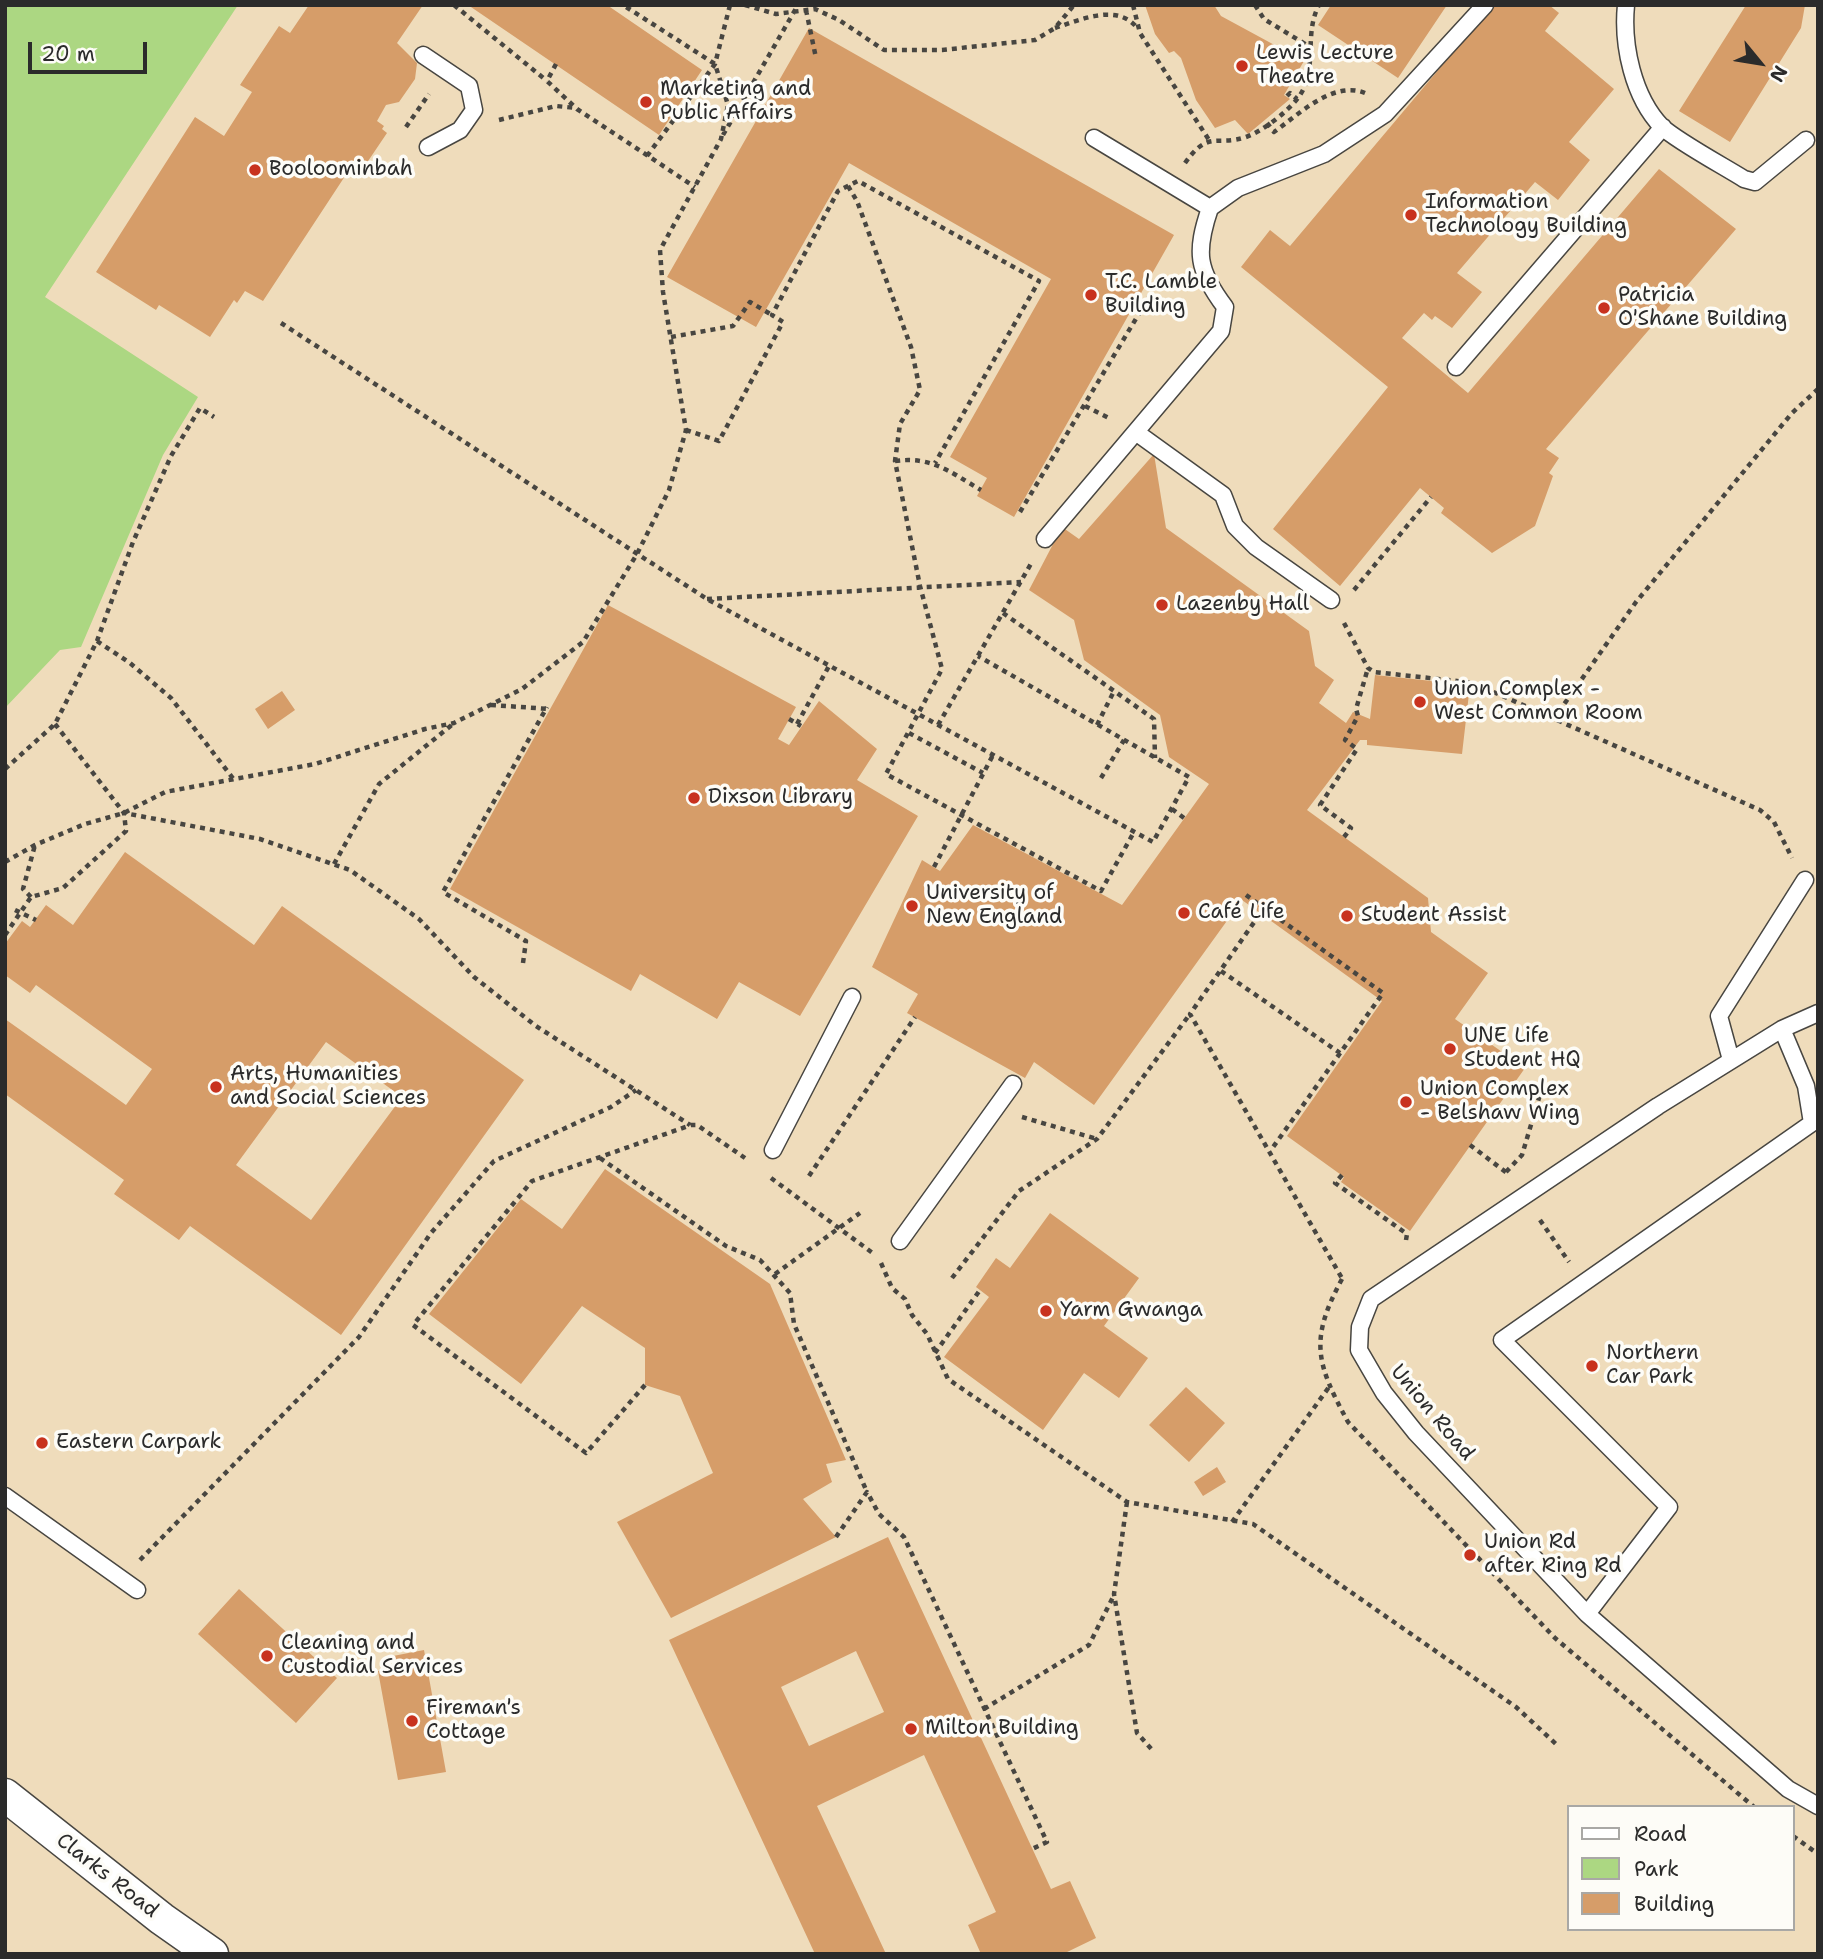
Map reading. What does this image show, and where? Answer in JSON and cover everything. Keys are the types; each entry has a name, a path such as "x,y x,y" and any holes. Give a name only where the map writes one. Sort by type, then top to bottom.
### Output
{"street":[{"name":"Clarks Road","path":"5,1795 162,1919 212,1954"}],"lane":[{"path":"1045,540 1077,498 1137,433 1220,331 1225,307 1200,266 1201,235 1210,208 1238,188 1324,154 1385,114 1485,5"},
{"path":"1626,5 1625,34 1629,58 1637,83 1662,127 1744,179 1755,182 1806,140"},
{"path":"423,55 470,86 474,110 460,130 428,147"},
{"path":"1456,368 1662,127"},
{"path":"1094,138 1210,208"},
{"path":"1137,433 1223,495 1235,526 1256,547 1336,604"},
{"path":"1731,1060 1719,1016 1805,880"},
{"path":"773,1150 852,997"},
{"name":"Union Road","path":"1818,1013 1782,1029 1658,1105 1371,1298 1360,1327 1359,1350 1384,1393 1426,1443 1587,1614 1788,1789 1818,1806"},
{"path":"1587,1614 1668,1507 1502,1340 1812,1123 1805,1086 1782,1029"},
{"path":"900,1241 1013,1084"},
{"path":"5,1496 137,1590"}],"path":[{"path":"454,5 577,109 695,187"},
{"path":"647,156 715,64 730,5"},
{"path":"745,5 763,12 816,9 839,20 884,50 942,50 1035,40 1055,28 1110,15 1133,23 1209,140"},
{"path":"334,864 379,784 454,723 522,689 583,642 637,554 669,489 686,430 660,250 792,11 798,5"},
{"path":"1055,28 1074,5"},
{"path":"1133,5 1140,33"},
{"path":"1255,5 1264,19 1310,48"},
{"path":"1186,162 1209,140 1246,137 1297,99 1311,68 1311,21 1319,5"},
{"path":"626,6 715,64 728,104 721,139"},
{"path":"806,10 816,58"},
{"path":"547,81 556,64"},
{"path":"1267,123 1274,132 1315,102 1340,90 1364,91 1371,99"},
{"path":"1287,96 1290,93 1297,99"},
{"path":"525,112 556,106 577,109"},
{"path":"772,315 838,191 858,181 1039,281 935,463"},
{"path":"848,186 857,201 896,313 911,347 920,390 900,424 895,461 920,586 942,669 887,774 1101,891 1133,832"},
{"path":"1020,512 1158,282 1182,275"},
{"path":"671,337 733,326 750,302 783,322 719,441 686,430"},
{"path":"281,323 707,599 1153,842 1189,777 978,656"},
{"path":"1553,720 1636,602 1792,413 1818,389"},
{"path":"1086,405 1121,425"},
{"path":"5,769 55,724 97,641 134,542 171,456 200,408 214,417"},
{"path":"895,461 917,458 935,463 981,489"},
{"path":"1432,497 1336,604 1368,668 1381,674 1466,682 1759,810 1774,822 1805,880"},
{"path":"938,725 1045,540"},
{"path":"707,599 1021,582"},
{"path":"1003,613 1154,719 1155,758"},
{"path":"97,641 130,663 171,698 236,781"},
{"path":"789,719 799,725 829,666"},
{"path":"1344,837 1351,828 1320,806 1357,749 1345,740 1357,716 1356,709 1368,668"},
{"path":"1097,725 1114,691"},
{"path":"490,705 549,708 443,892 526,941 523,963"},
{"path":"5,862 35,845 124,813 165,792 236,781 315,764 425,729 454,723"},
{"path":"5,935 18,911 31,897 63,888 126,831 124,813 55,724"},
{"path":"909,733 983,773"},
{"path":"1101,778 1124,740"},
{"path":"934,867 993,755"},
{"path":"1172,809 1184,818"},
{"path":"124,813 260,839 350,870 419,919 474,977 536,1026 691,1125"},
{"path":"31,897 23,889 35,845"},
{"path":"1245,895 1382,993 1271,1151"},
{"path":"952,1278 1019,1191 1097,1139 1190,1014 1264,908"},
{"path":"18,911 36,920"},
{"path":"1221,971 1340,1053"},
{"path":"1190,1014 1349,1290"},
{"path":"809,1176 915,1017"},
{"path":"1470,1145 1505,1172 1522,1155 1542,1088"},
{"path":"122,1578 359,1337 431,1233 494,1161 611,1107 636,1090"},
{"path":"1021,1117 1097,1139"},
{"path":"645,1385 586,1453 414,1325 532,1181 691,1125 697,1125 722,1140 754,1164"},
{"path":"599,1157 726,1246 760,1260 790,1293 793,1324 867,1492 879,1514 904,1537 1046,1842 1032,1849"},
{"path":"764,1172 878,1258 892,1287 905,1299 927,1335 948,1380 1127,1502 1253,1524 1516,1707 1556,1744"},
{"path":"1342,1175 1335,1182 1407,1234 1406,1252"},
{"path":"775,1274 860,1213"},
{"path":"1537,1214 1550,1234"},
{"path":"934,1354 980,1290"},
{"path":"1232,1522 1329,1387"},
{"path":"836,1537 867,1492"},
{"path":"1127,1502 1114,1594 1138,1734 1154,1752"},
{"path":"984,1709 1089,1645 1114,1594"},
{"path":"1555,1638 1752,1805"},
{"path":"1795,1837 1818,1854"}],"green space":[{"path":"5,5 238,5 45,297 198,397 163,455 81,647 60,650 5,708"}],"building":[{"name":"Booloominbah","path":"309,5 423,5 397,43 417,63 415,79 399,102 386,105 377,121 384,126 382,129 387,133 360,173 351,167 263,301 245,291 237,303 234,300 210,337 159,305 156,310 96,272 195,117 224,136 252,92 240,85 279,26 290,33"},
{"name":"Marketing and Public Affairs","path":"468,5 607,5 702,70 659,135"},
{"name":"Lewis Lecture Theatre","path":"1145,5 1214,5 1221,16 1304,61 1284,95 1290,99 1248,134 1235,120 1215,128 1196,100 1181,58 1174,51 1169,53 1155,34"},
{"path":"1331,5 1447,5 1398,78 1318,25"},
{"path":"1493,5 1549,5 1559,13 1545,31 1614,89 1569,142 1590,160 1558,200 1535,182 1457,273 1482,292 1452,328 1435,316 1432,320 1424,313 1402,338 1468,393 1659,169 1736,229 1546,449 1559,458 1549,473 1553,476 1535,526 1492,553 1441,513 1444,508 1420,488 1340,586 1273,529 1388,387 1241,267 1270,230 1290,246"},
{"path":"1746,5 1805,5 1801,28 1730,142 1679,111"},
{"name":"T.C. Lamble Building","path":"809,28 1174,235 1014,517 977,496 987,478 950,457 1051,279 849,163 756,327 667,277"},
{"path":"1154,454 1166,528 1309,631 1315,666 1334,680 1319,703 1346,723 1353,712 1370,719 1375,675 1470,685 1462,754 1367,745 1367,740 1360,740 1307,810 1428,898 1431,932 1488,973 1455,1019 1525,1068 1410,1231 1341,1182 1344,1177 1287,1136 1382,1001 1242,900 1094,1105 1034,1062 1025,1078 907,1013 918,994 872,967 922,860 940,871 973,825 1122,905 1209,784 1169,757 1160,715 1084,660 1074,620 1029,590 1062,527 1079,539"},
{"name":"Dixson Library","path":"608,605 796,707 778,739 789,745 819,701 877,749 857,780 918,816 800,1016 739,982 717,1019 640,974 631,991 450,889"},
{"path":"282,691 295,710 268,729 255,709"},
{"name":"Arts, Humanities and Social Sciences","path":"125,852 254,945 282,906 524,1080 341,1335 190,1226 179,1240 114,1194 124,1180 5,1094 5,1019 126,1105 152,1069 36,985 30,993 5,975 5,944 22,921 30,927 46,905 73,925","holes":["326,1042 402,1097 311,1220 236,1165"]},
{"path":"605,1169 770,1284 846,1460 826,1464 832,1482 803,1499 836,1537 671,1618 617,1522 713,1473 680,1396 645,1385 645,1348 582,1306 521,1384 429,1314 521,1199 562,1229"},
{"name":"Yarm Gwanga","path":"1050,1213 1139,1278 1104,1326 1148,1358 1119,1398 1084,1373 1043,1430 944,1357 989,1297 976,1287 996,1258 1010,1268"},
{"path":"1186,1387 1225,1423 1189,1462 1149,1425"},
{"path":"1217,1467 1226,1482 1203,1496 1194,1482"},
{"name":"Milton Building","path":"888,1537 1051,1889 1070,1881 1096,1938 1063,1954 981,1954 968,1925 996,1912 924,1755 817,1806 886,1954 815,1954 669,1640","holes":["856,1651 884,1712 809,1746 781,1687"]},
{"name":"Cleaning and Custodial Services","path":"239,1589 337,1678 296,1723 198,1634"},
{"name":"Fireman's Cottage","path":"424,1650 446,1772 398,1780 378,1671 396,1668 393,1656"}],"place":[{"name":"Lewis Lecture Theatre","path":"1242,66"},
{"name":"Marketing and Public Affairs","path":"646,102"},
{"name":"Booloominbah","path":"255,170"},
{"name":"Information Technology Building","path":"1411,215"},
{"name":"T.C. Lamble Building","path":"1091,295"},
{"name":"Patricia O'Shane Building","path":"1604,308"},
{"name":"Lazenby Hall","path":"1162,605"},
{"name":"Union Complex - West Common Room","path":"1420,702"},
{"name":"Dixson Library","path":"694,798"},
{"name":"University of New England","path":"912,906"},
{"name":"Café Life","path":"1184,913"},
{"name":"Student Assist","path":"1347,916"},
{"name":"UNE Life Student HQ","path":"1450,1049"},
{"name":"Arts, Humanities and Social Sciences","path":"216,1087"},
{"name":"Union Complex - Belshaw Wing","path":"1406,1102"},
{"name":"Yarm Gwanga","path":"1046,1311"},
{"name":"Northern Car Park","path":"1592,1366"},
{"name":"Eastern Carpark","path":"42,1443"},
{"name":"Union Rd after Ring Rd","path":"1470,1555"},
{"name":"Cleaning and Custodial Services","path":"267,1656"},
{"name":"Fireman's Cottage","path":"412,1721"},
{"name":"Milton Building","path":"911,1729"}]}
